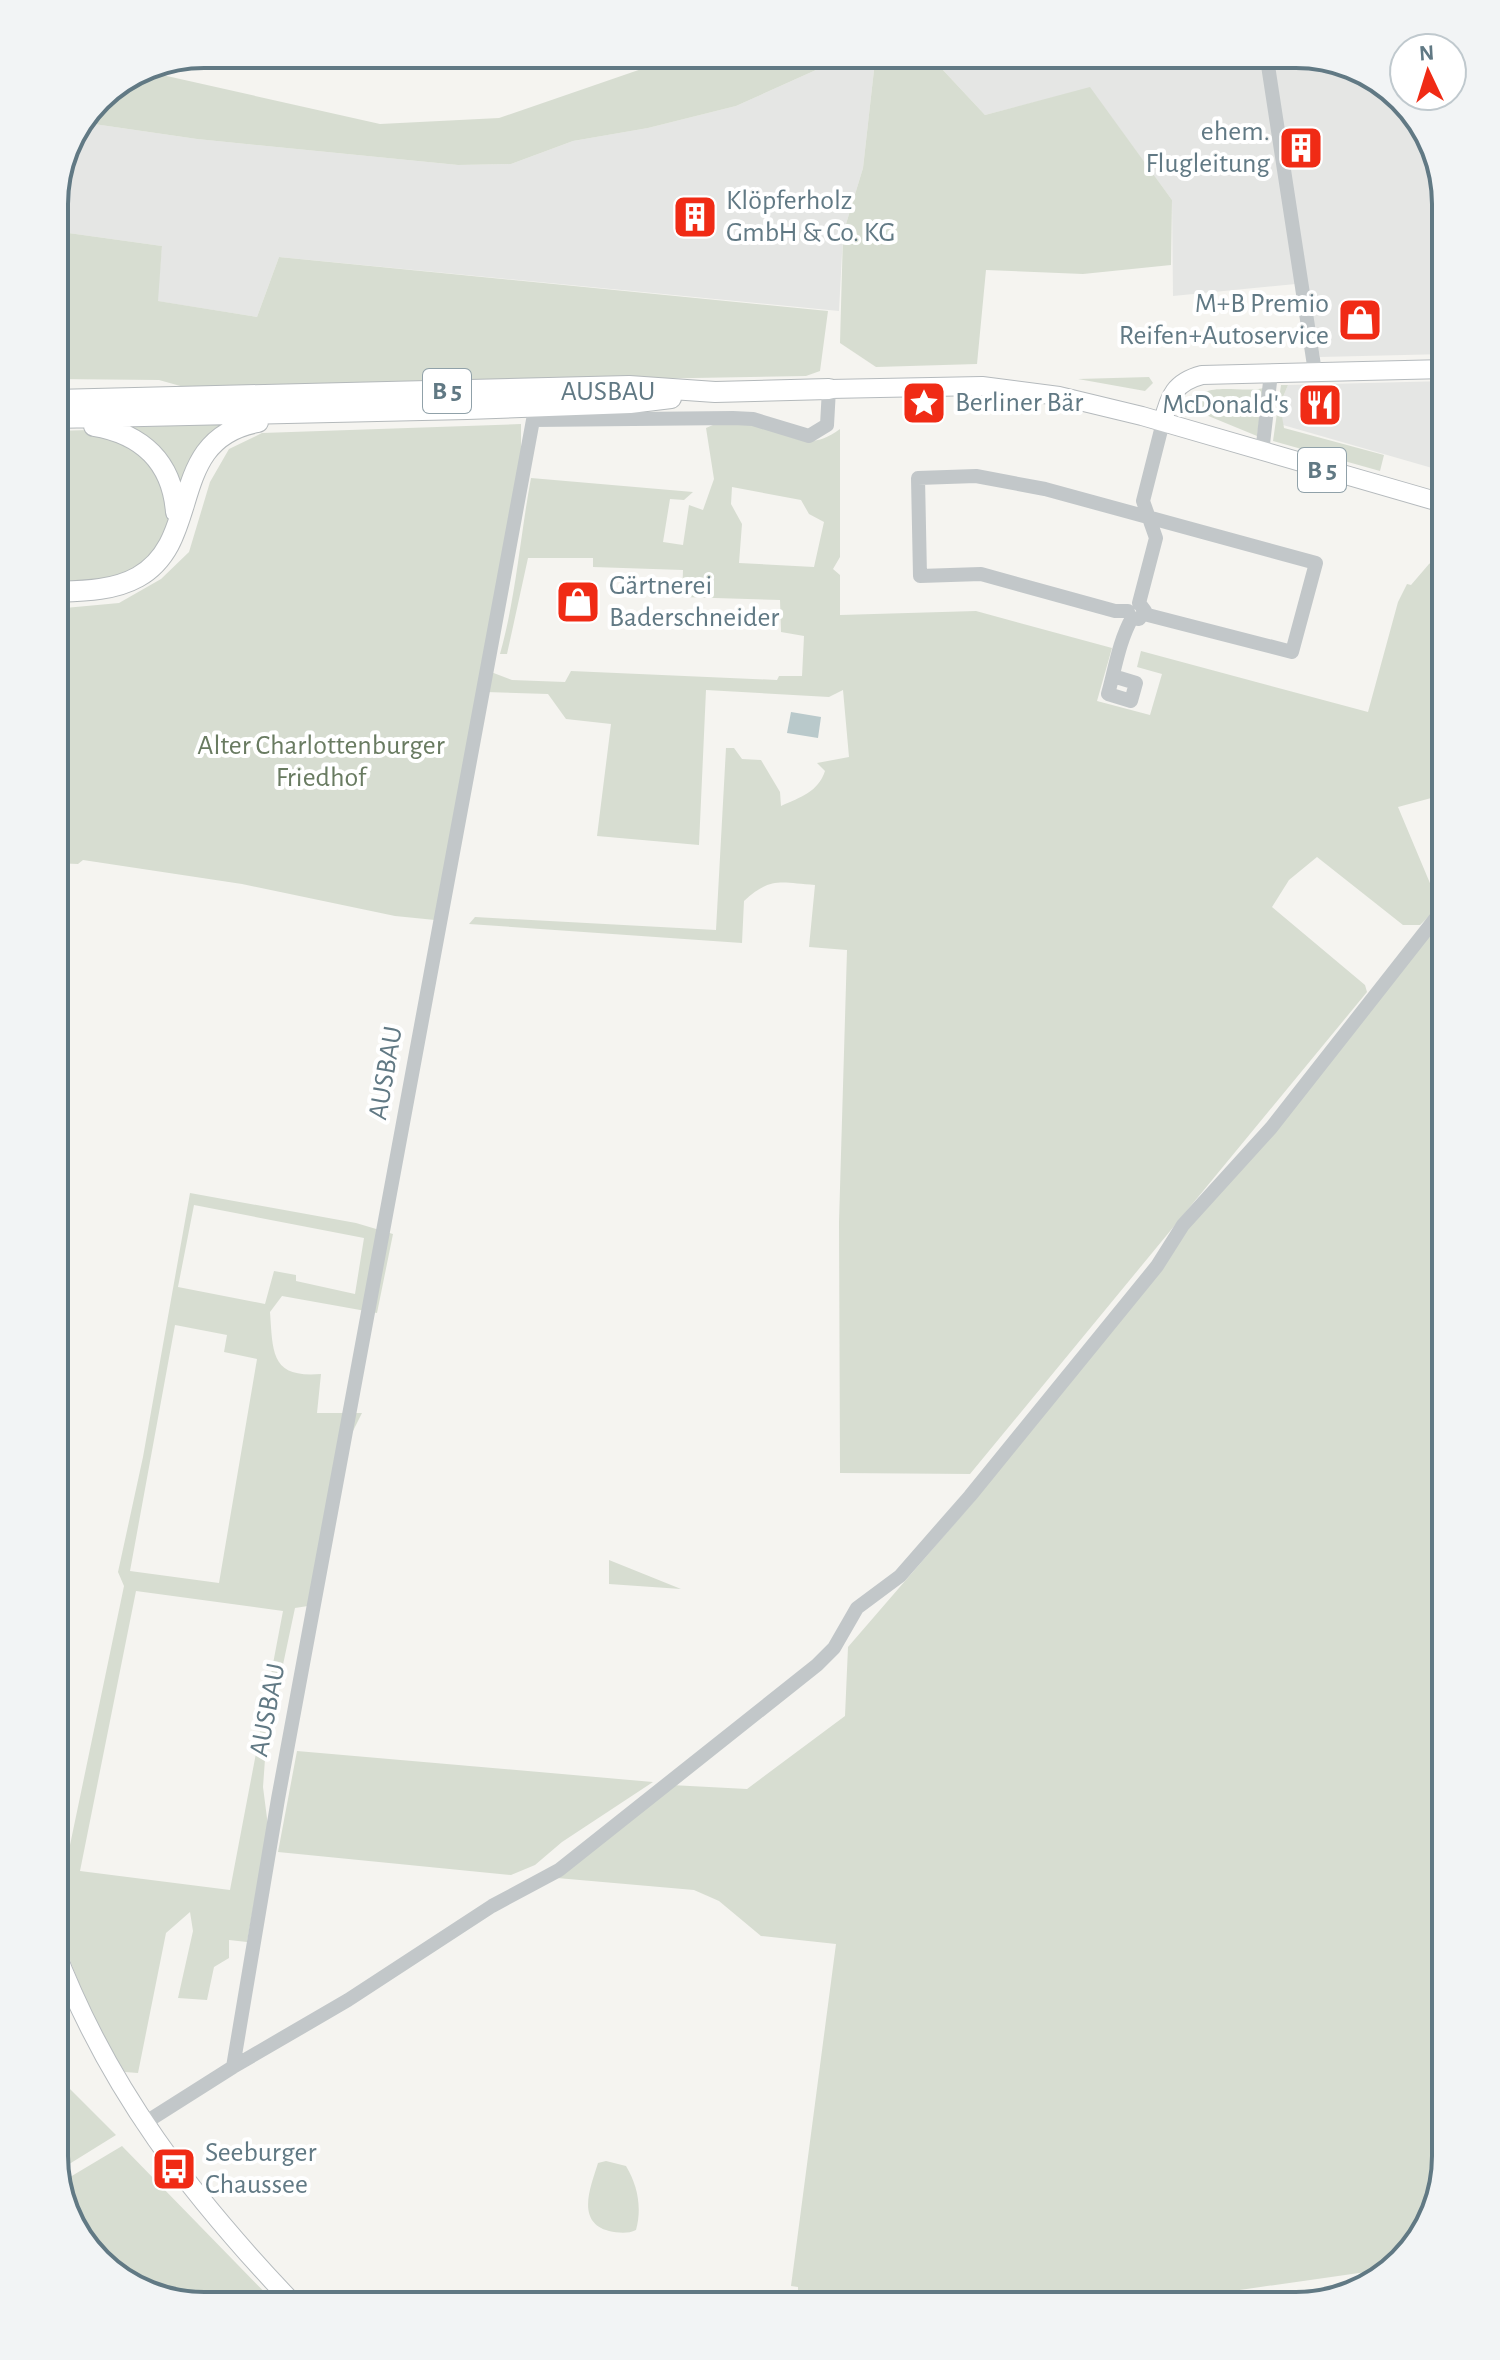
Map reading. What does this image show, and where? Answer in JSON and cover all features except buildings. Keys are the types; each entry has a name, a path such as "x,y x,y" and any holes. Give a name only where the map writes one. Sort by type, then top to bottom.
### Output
{"highway":[{"name":"B 5","path":"68,400 629,386 715,392 829,389"},
{"name":"B 5","path":"68,420 630,403 715,392"},
{"path":"68,591 101,589 135,579 166,549 196,465 226,433 249,423 325,412"},
{"path":"68,422 119,431 148,448 172,483 176,525"}],"main road":[{"path":"1163,422 1172,392 1186,380 1202,375 1432,369"},
{"name":"B 5","path":"829,389 1001,388 1059,396 1163,422 1432,500"},
{"path":"68,1981 143,2124 200,2202 283,2292"}],"street":[{"path":"1268,68 1315,372"},
{"path":"1262,453 1271,373"},
{"name":"AUSBAU","path":"233,2067 278,1799 533,420 753,419 809,436 827,425 829,389"},
{"path":"1113,676 1136,611 1156,538 1146,517 1143,501 1163,422"},
{"path":"976,476 1045,489 1146,517 1316,563 1292,652 1136,611 1115,611 981,574 920,576 918,478 976,476"},
{"path":"143,2124 348,2000 492,1906 559,1870 817,1665 834,1648 857,1608 900,1576 970,1496 1133,1290 1157,1266 1183,1225 1271,1128 1432,923"}],"shaded area":[{"path":"941,68 1305,68 1356,82 1386,102 1388,112 1398,114 1418,144 1429,178 1432,204 1432,354 1320,357 1306,283 1173,296 1172,200 1090,88 985,115"},
{"path":"816,70 874,70 863,168 843,234 839,311 279,257 257,317 157,301 162,246 68,233 68,195 73,169 82,144 94,124 197,139 458,165 511,164 573,141 648,128 736,106"},
{"path":"1432,381 1432,468 1283,425 1280,404 1288,385"},
{"path":"791,712 821,717 818,738 787,733"}],"green space":[{"path":"644,68 941,68 985,115 1090,87 1172,200 1171,265 1083,274 986,270 977,364 876,367 840,343 843,234 863,168 874,70 816,70 736,106 648,128 573,141 511,164 458,165 197,139 94,124 114,102 136,86 162,75 380,124 499,118"},
{"path":"68,233 162,246 158,301 257,317 279,257 828,311 820,371 806,376 184,387 159,380 68,379"},
{"path":"1149,377 1153,383 1145,391 1078,379"},
{"path":"1281,385 1288,385 1280,404 1284,428 1384,455 1380,471 1273,441"},
{"path":"1264,388 1257,436 1189,408 1202,393 1211,390"},
{"path":"722,421 762,426 795,439 812,441 840,429 840,557 833,569 840,575 840,615 976,611 1112,648 1097,701 1150,715 1162,674 1137,667 1141,651 1368,712 1398,602 1407,584 1411,585 1432,562 1432,798 1398,807 1432,888 1432,913 1420,925 1403,925 1317,857 1289,880 1272,907 1365,985 1367,992 970,1474 840,1473 839,1222 847,950 809,947 815,885 769,884 753,893 744,901 742,943 469,924 475,917 716,930 726,748 734,748 742,759 761,760 780,792 781,806 808,793 818,784 825,771 817,763 849,757 843,690 829,697 706,690 699,845 597,836 611,724 566,719 548,694 486,692 491,672 512,680 565,682 571,671 777,680 779,676 802,676 804,636 781,632 780,600 682,597 683,570 593,567 593,558 528,558 507,654 500,654 514,589 531,478 693,492 684,500 670,499 663,542 683,545 689,505 703,510 714,479 706,428","holes":["732,487 801,500 809,514 824,522 814,567 739,563 742,524 731,504"]},
{"path":"235,424 181,499 128,430 132,427"},
{"name":"Alter Charlottenburger Friedhof","path":"521,424 521,451 435,920 395,916 242,884 83,860 78,864 68,864 68,608 119,603 161,579 189,552 210,482 229,449 262,433"},
{"path":"89,430 152,457 171,517 167,534 146,564 111,580 68,582 68,431"},
{"path":"1432,928 1432,2156 1422,2208 1398,2246 1366,2272 1225,2292 798,2292 798,2287 791,2286 836,1944 761,1936 719,1901 694,1890 557,1878 671,1785 747,1789 845,1716 848,1647 975,1500 1186,1226"},
{"path":"190,1193 356,1223 393,1234 377,1313 282,1296 270,1312 272,1340 278,1360 292,1372 321,1374 317,1413 362,1413 350,1437 308,1606 295,1608 266,1745 263,1787 268,1826 247,1942 229,1940 229,1958 214,1967 207,2000 178,1998 193,1931 190,1912 166,1933 138,2073 125,2072 94,2016 68,1953 68,1855 124,1586 118,1572 143,1457","holes":["194,1205 364,1238 355,1294 296,1281 296,1275 274,1271 265,1304 178,1287","175,1325 227,1335 224,1352 257,1359 219,1583 130,1571","136,1591 283,1611 230,1890 80,1871"]},
{"path":"609,1560 681,1589 609,1584"},
{"path":"297,1751 653,1782 562,1842 535,1865 511,1875 278,1852"},
{"path":"68,2087 116,2135 69,2164"},
{"path":"122,2146 264,2292 195,2292 144,2278 114,2258 91,2231 75,2199 70,2177"},
{"path":"606,2161 626,2166 633,2181 638,2197 636,2230 626,2233 609,2231 592,2220 589,2192 598,2163"}],"place":[{"name":"ehem. Flugleitung","path":"1301,148"},
{"name":"Klöpferholz GmbH & Co. KG","path":"695,217"},
{"name":"M+B Premio Reifen+Autoservice","path":"1360,320"},
{"name":"Berliner Bär","path":"924,403"},
{"name":"McDonald's","path":"1320,405"},
{"name":"Gärtnerei Baderschneider","path":"578,602"},
{"name":"Seeburger Chaussee","path":"174,2169"}]}
